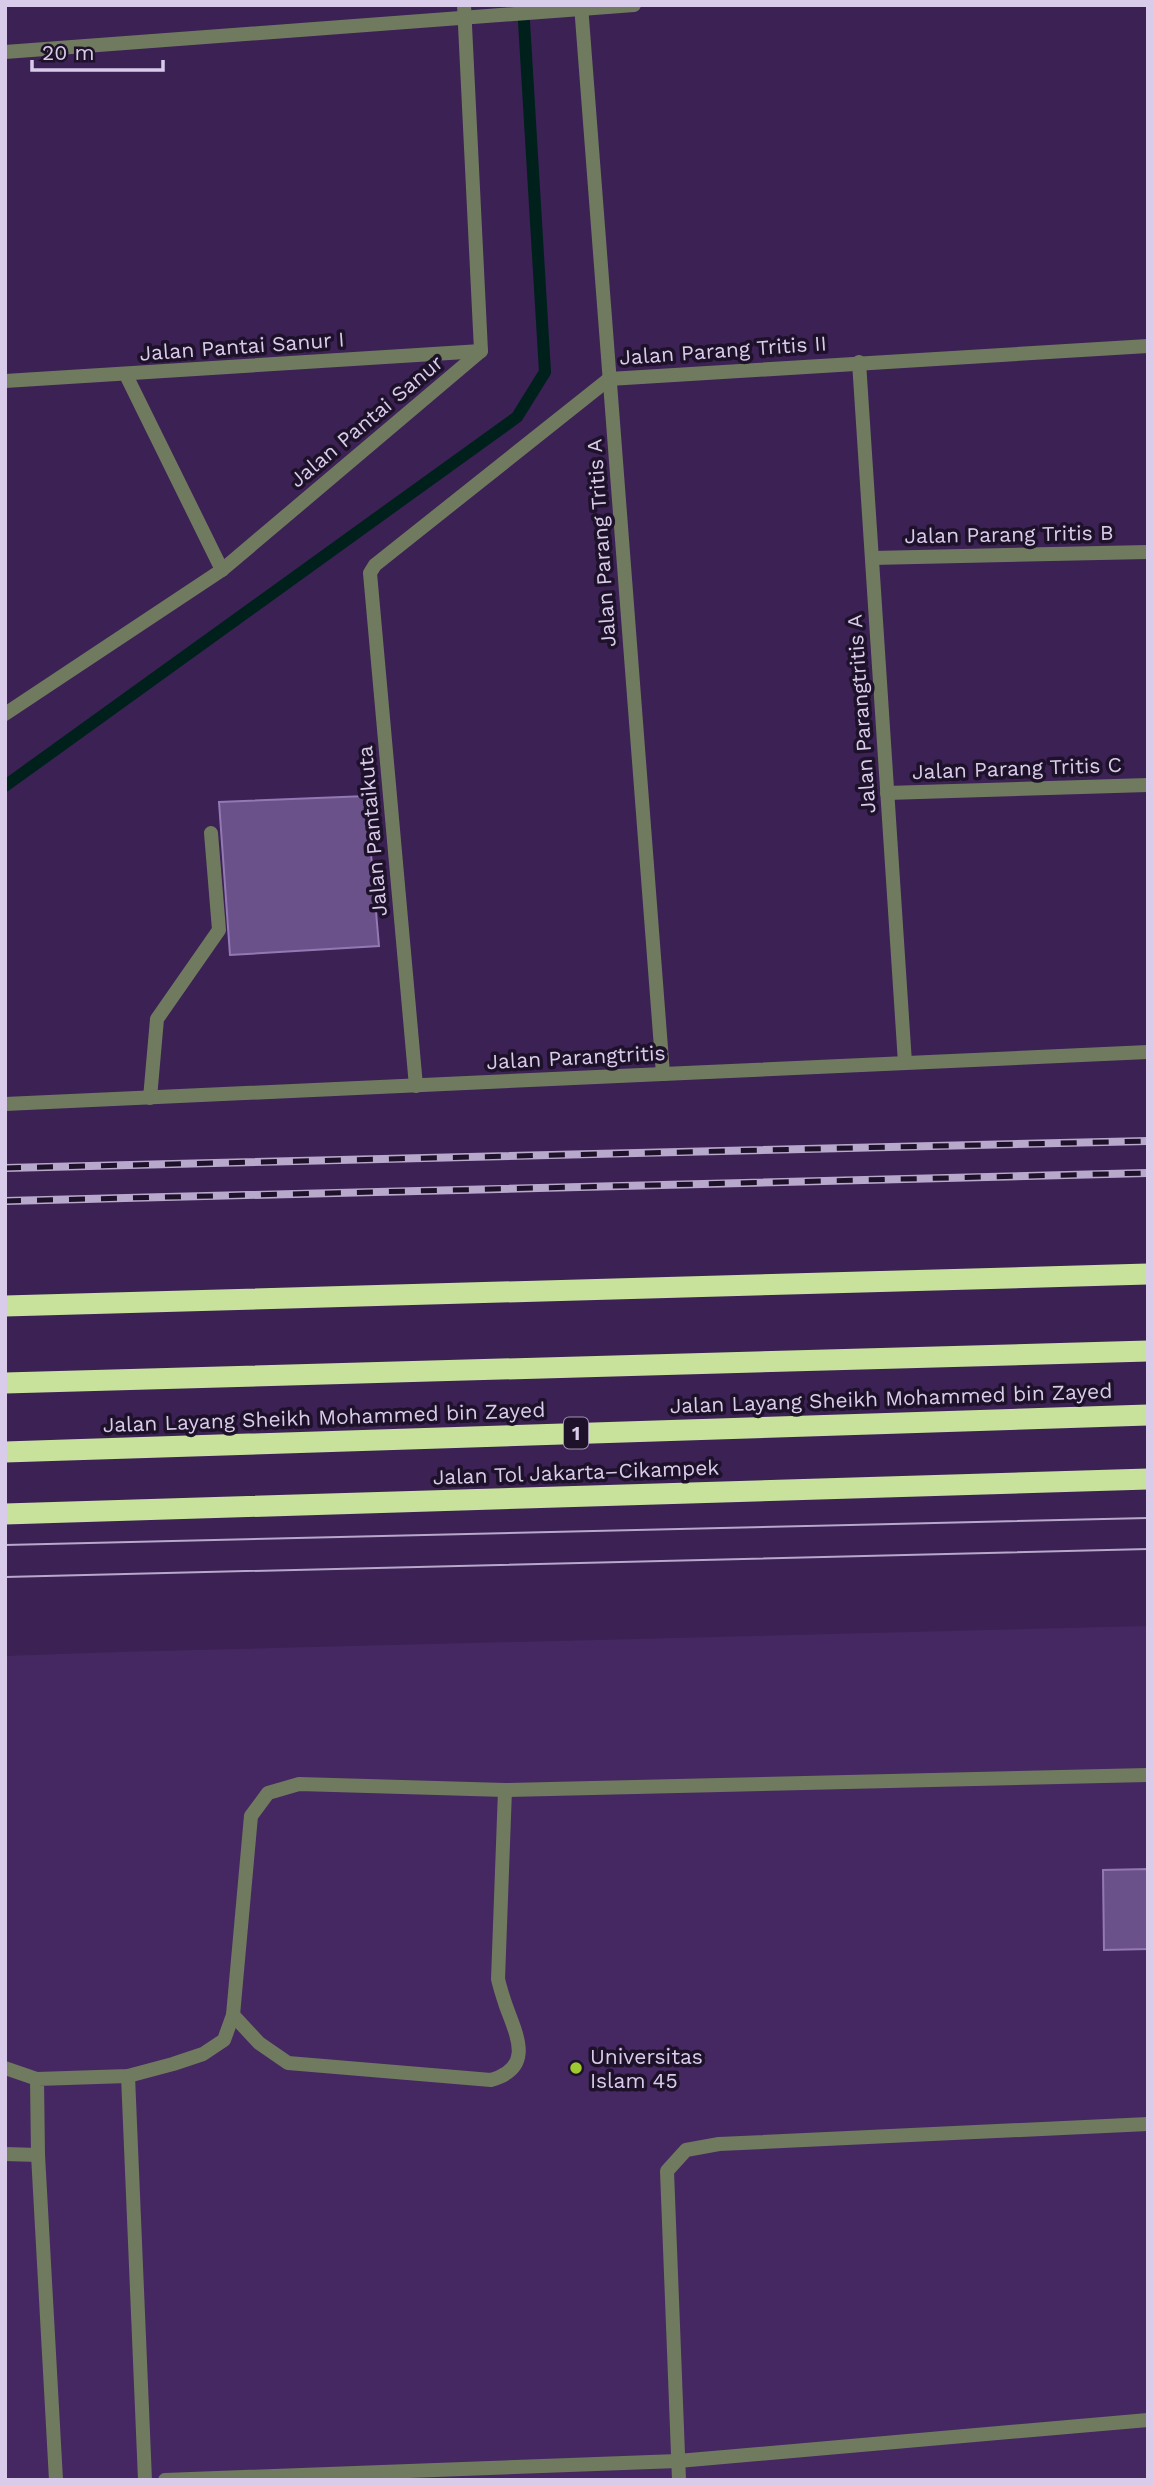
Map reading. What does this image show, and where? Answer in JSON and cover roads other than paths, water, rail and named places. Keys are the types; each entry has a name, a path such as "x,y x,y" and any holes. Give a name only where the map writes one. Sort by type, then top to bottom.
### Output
{"highway":[{"path":"5,1306 1148,1274"},
{"name":"Jalan Layang Sheikh Mohammed bin Zayed","path":"5,1383 1148,1351"},
{"name":"Jalan Layang Sheikh Mohammed bin Zayed","path":"5,1452 1148,1415"},
{"name":"Jalan Tol Jakarta–Cikampek","path":"5,1514 1148,1479"}],"street":[{"path":"5,52 465,11 496,15 634,5"},
{"name":"Jalan Parang Tritis A","path":"581,7 663,1074"},
{"path":"465,11 481,351"},
{"name":"Jalan Parang Tritis II","path":"370,573 387,554 609,379 1148,346"},
{"name":"Jalan Pantai Sanur I","path":"5,381 481,351"},
{"name":"Jalan Pantai Sanur","path":"5,714 222,570 481,351"},
{"name":"Jalan Parangtritis A","path":"859,362 905,1063"},
{"path":"126,375 222,570"},
{"name":"Jalan Parang Tritis B","path":"872,558 1148,552"},
{"name":"Jalan Pantaikuta","path":"370,573 416,1086"},
{"name":"Jalan Parang Tritis C","path":"887,793 1148,785"},
{"path":"150,1098 157,1019 219,930 211,833"},
{"name":"Jalan Parangtritis","path":"5,1104 1148,1052"},
{"path":"5,2068 37,2079 128,2076 203,2054 224,2040 233,2015 251,1816 268,1793 299,1784 505,1790 1148,1775"},
{"path":"233,2015 259,2043 288,2063 491,2080 505,2076 515,2066 520,2054 516,2028 506,2007 498,1979 505,1790"},
{"path":"128,2076 145,2480"},
{"path":"37,2079 38,2155 55,2480"},
{"path":"679,2480 667,2171 686,2150 719,2144 1148,2124"},
{"path":"5,2154 38,2155"},
{"path":"165,2480 678,2461 1148,2420"}],"waterway":[{"path":"5,786 517,417 545,372 523,5"}],"tram line":[{"path":"5,1545 1148,1518"},
{"path":"5,1577 1148,1549"}],"railway":[{"path":"5,1168 1148,1141"},
{"path":"5,1201 1148,1173"}],"place":[{"name":"Universitas Islam 45","path":"576,2068"}]}
